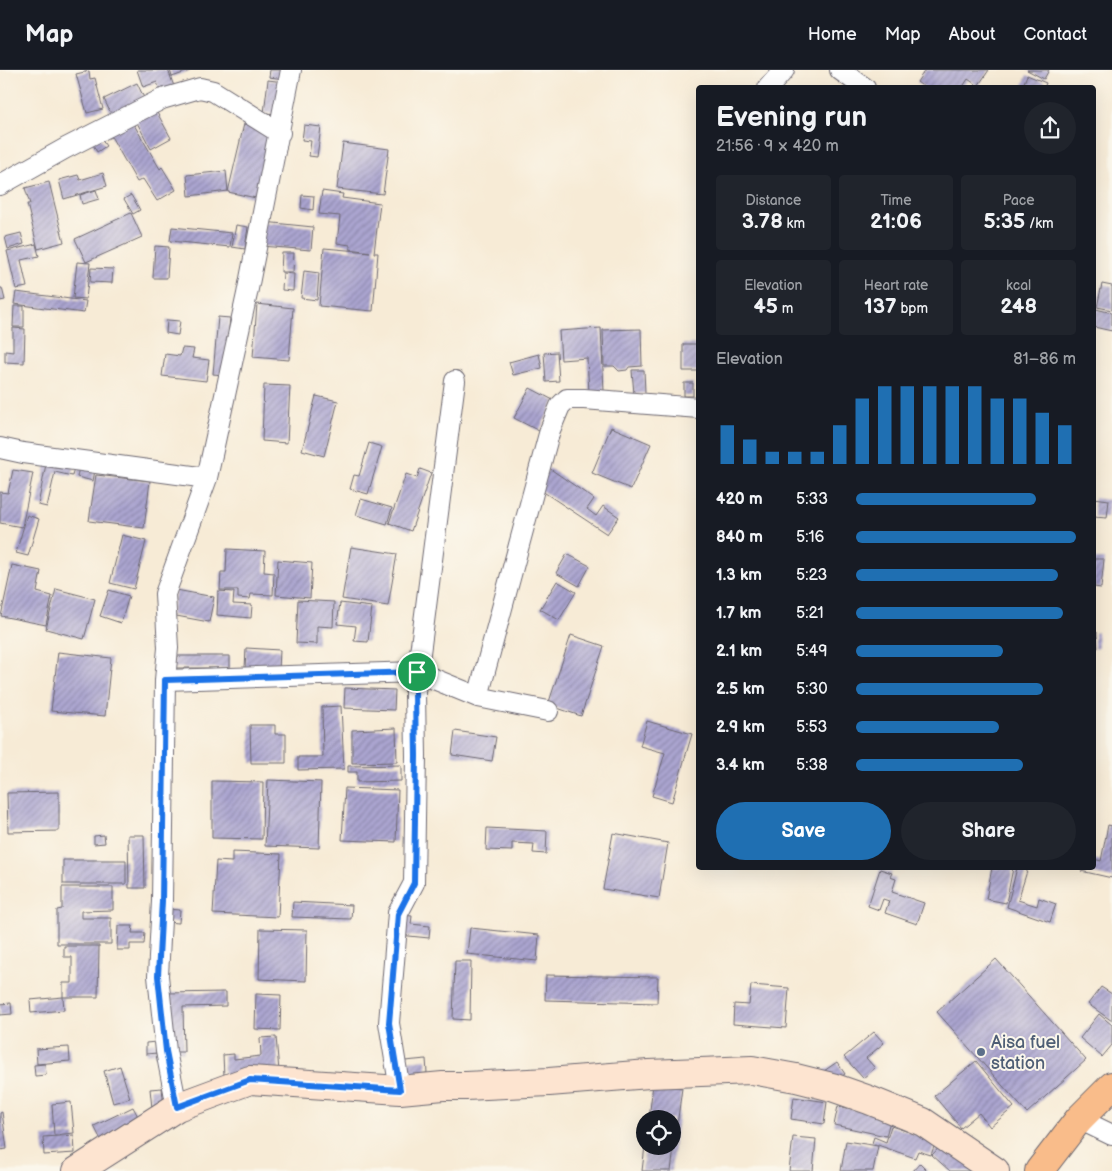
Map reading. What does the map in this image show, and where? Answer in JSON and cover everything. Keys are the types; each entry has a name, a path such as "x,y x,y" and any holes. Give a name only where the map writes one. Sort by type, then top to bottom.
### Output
{"main road":[{"path":"1039,1171 1078,1119 1112,1086"}],"street":[{"path":"177,1107 166,1051 158,976 162,901 165,680 168,648 164,594 207,478 248,294 291,70"},
{"path":"771,85 784,70"},
{"path":"840,70 861,85"},
{"path":"0,185 66,148 162,99 200,88 213,91 280,132"},
{"path":"400,1090 389,1023 398,914 414,883 415,692 455,381"},
{"path":"478,698 550,430 560,406 567,399 584,399 696,408"},
{"path":"0,448 207,478"},
{"path":"165,680 417,672 478,698 548,710"},
{"path":"77,1171 177,1107 250,1080 400,1090 444,1086 549,1082 649,1074 752,1070 832,1087 923,1122 995,1171"},
{"path":"1078,1119 1112,1135"}],"building":[{"path":"137,70 168,70 175,89 161,94 157,82 143,87"},
{"path":"170,70 192,70 172,77"},
{"path":"270,70 286,70 284,79 269,77"},
{"path":"925,70 989,70 979,85 968,79 964,85 921,85 917,82"},
{"path":"1027,70 1049,70 1044,79"},
{"path":"89,71 90,79 95,78 103,109 87,113 76,74"},
{"path":"1027,75 1046,83 1045,85 1023,85"},
{"path":"268,80 284,82 280,114 264,113"},
{"path":"137,83 145,100 112,116 104,99"},
{"path":"155,109 171,138 151,149 135,119"},
{"path":"130,118 160,169 162,167 176,190 157,201 143,179 137,182 108,131"},
{"path":"244,124 272,131 256,198 228,192"},
{"path":"304,125 321,127 317,157 309,156 311,141 302,140"},
{"path":"99,136 106,146 97,152 91,141"},
{"path":"343,143 389,149 383,194 337,189"},
{"path":"226,171 228,191 189,196 187,175"},
{"path":"103,173 107,186 64,199 59,180 78,175 80,180"},
{"path":"49,182 64,242 38,249 27,204 30,204 25,188"},
{"path":"96,190 99,199 82,204 80,195"},
{"path":"322,191 343,194 342,198 380,203 374,253 378,253 373,311 319,306 324,248 370,252 350,249 350,245 337,243 340,216 319,214"},
{"path":"131,195 140,210 133,214 124,199"},
{"path":"302,195 314,196 313,210 301,208"},
{"path":"131,213 142,237 86,262 75,239"},
{"path":"264,222 313,227 311,250 261,246"},
{"path":"236,225 248,227 245,249 232,247"},
{"path":"172,227 232,233 230,247 170,241"},
{"path":"21,233 24,244 8,249 5,237"},
{"path":"36,244 39,256 21,260 27,287 16,289 7,251"},
{"path":"155,246 169,247 167,278 153,278"},
{"path":"282,253 294,253 293,272 281,272"},
{"path":"77,262 90,263 86,299 73,298"},
{"path":"91,268 113,269 112,283 90,282"},
{"path":"304,271 319,273 317,300 301,298"},
{"path":"283,273 294,274 293,291 282,290"},
{"path":"1102,284 1112,286 1112,310 1097,307"},
{"path":"0,288 2,288 5,300 0,301"},
{"path":"16,292 86,301 84,313 14,304"},
{"path":"257,304 293,308 289,360 253,357"},
{"path":"14,306 24,306 24,327 13,327"},
{"path":"1096,309 1112,313 1112,331 1096,327"},
{"path":"218,317 230,318 224,375 213,374"},
{"path":"167,320 180,321 178,335 166,333"},
{"path":"13,328 25,329 24,363 5,362 5,351 13,352"},
{"path":"601,328 604,391 589,392 587,358 561,360 559,331"},
{"path":"641,329 642,366 629,367 627,370 619,371 614,366 604,366 603,330"},
{"path":"683,344 696,344 696,371 683,371"},
{"path":"182,348 194,349 192,358 209,360 206,381 162,376 165,354 180,356"},
{"path":"557,352 559,381 546,382 544,353"},
{"path":"539,354 542,368 513,375 509,362"},
{"path":"632,370 644,370 645,393 634,394"},
{"path":"684,383 693,383 693,396 684,396"},
{"path":"264,385 290,386 287,443 262,441"},
{"path":"530,388 555,401 539,431 514,418"},
{"path":"316,396 338,401 324,456 302,450"},
{"path":"611,427 651,444 631,489 592,473"},
{"path":"369,443 382,447 368,494 350,489 354,475 359,476"},
{"path":"47,459 75,464 72,476 55,472 47,507 38,505"},
{"path":"79,467 95,470 93,481 77,477"},
{"path":"549,468 594,499 587,509 596,516 603,506 619,517 607,534 536,487"},
{"path":"420,469 431,473 411,531 389,523 406,474 417,478"},
{"path":"13,470 33,473 22,527 0,523 0,492 8,493"},
{"path":"96,475 150,481 144,528 89,521"},
{"path":"1096,498 1109,500 1107,518 1096,517"},
{"path":"361,499 392,508 387,524 356,515"},
{"path":"27,515 39,519 28,556 16,553"},
{"path":"122,535 146,541 134,589 110,583"},
{"path":"351,547 397,554 388,606 342,599"},
{"path":"227,549 265,551 264,572 274,573 273,595 251,594 250,599 238,598 238,590 220,590 221,572 226,572"},
{"path":"567,554 590,566 579,586 556,573"},
{"path":"1096,559 1104,559 1101,588 1096,587"},
{"path":"278,560 312,563 310,598 276,595"},
{"path":"12,565 41,571 37,592 52,596 46,625 1,616"},
{"path":"557,581 576,592 559,620 540,609"},
{"path":"56,589 95,599 84,639 46,629"},
{"path":"109,590 129,596 121,623 100,616"},
{"path":"176,590 214,597 209,622 171,615"},
{"path":"218,591 234,592 233,604 252,605 251,618 217,615"},
{"path":"298,600 334,602 333,627 317,626 317,644 296,643"},
{"path":"340,603 372,607 368,642 354,641 356,626 337,624"},
{"path":"1096,632 1098,648 1096,648"},
{"path":"571,635 604,646 581,716 548,705"},
{"path":"246,648 280,650 279,670 245,668"},
{"path":"58,652 111,658 105,716 51,711"},
{"path":"174,656 230,656 230,668 174,668"},
{"path":"345,688 395,690 394,710 344,708"},
{"path":"341,706 344,769 298,770 298,757 323,757 322,707"},
{"path":"647,721 692,734 672,802 652,796 665,753 640,746"},
{"path":"250,725 275,725 275,734 286,734 286,763 251,763"},
{"path":"396,728 397,762 352,763 352,730"},
{"path":"455,731 496,737 492,761 452,755"},
{"path":"401,765 401,781 357,782 357,772 348,772 348,766"},
{"path":"268,780 321,782 319,848 265,846"},
{"path":"212,781 263,782 262,839 212,838"},
{"path":"345,788 398,790 396,842 342,840"},
{"path":"59,792 59,831 8,832 7,793"},
{"path":"1108,825 1112,826 1112,878 1081,871 1096,870 1096,860 1101,861"},
{"path":"487,828 547,831 546,854 533,853 534,844 512,843 512,851 486,850"},
{"path":"613,833 668,843 659,898 603,889"},
{"path":"104,835 105,843 94,844 94,836"},
{"path":"128,835 144,835 145,888 129,888"},
{"path":"232,852 281,854 278,917 213,914 216,861 232,862"},
{"path":"63,860 126,860 126,884 63,884"},
{"path":"880,870 892,873 890,877 896,879 892,892 924,903 917,924 885,913 889,901 883,899 879,910 868,906"},
{"path":"992,870 1013,870 1006,903 986,899"},
{"path":"1016,870 1027,870 1018,900 1037,906 1039,898 1056,904 1050,922 1007,907"},
{"path":"62,887 113,887 113,910 81,911 81,918 111,918 111,944 57,944 57,910 62,909"},
{"path":"293,902 352,905 351,919 292,917"},
{"path":"165,909 180,910 179,923 164,922"},
{"path":"401,915 412,916 411,924 430,926 429,938 399,935"},
{"path":"118,926 133,926 132,933 145,933 144,944 130,944 130,950 117,950"},
{"path":"470,928 539,935 537,961 467,954"},
{"path":"260,929 307,930 306,981 259,979"},
{"path":"64,946 99,946 98,997 63,997 63,983 72,983 72,957 64,957"},
{"path":"996,959 1086,1060 1027,1113 937,1012"},
{"path":"455,961 471,961 470,1020 453,1019"},
{"path":"546,975 658,977 657,1003 545,1000"},
{"path":"751,985 789,988 786,1028 733,1024 734,1004 749,1005"},
{"path":"1101,987 1112,994 1112,1021 1088,1004"},
{"path":"226,992 226,1006 183,1007 184,1052 167,1052 166,993"},
{"path":"256,994 281,995 280,1030 255,1029"},
{"path":"63,997 64,1010 31,1013 30,1000"},
{"path":"11,1003 12,1014 0,1015 0,1004"},
{"path":"1099,1014 1112,1025 1112,1045 1102,1057 1080,1038"},
{"path":"874,1032 884,1043 866,1058 875,1068 863,1078 844,1057"},
{"path":"276,1037 279,1071 224,1076 223,1055 234,1054 234,1059 261,1056 260,1038"},
{"path":"156,1042 157,1053 146,1054 146,1043"},
{"path":"69,1047 70,1061 37,1064 36,1049"},
{"path":"426,1059 427,1073 406,1075 405,1061"},
{"path":"976,1061 1014,1107 990,1127 979,1113 961,1128 934,1096"},
{"path":"837,1062 845,1074 832,1083 824,1071"},
{"path":"45,1064 46,1075 35,1076 34,1065"},
{"path":"120,1066 130,1098 113,1103 104,1071"},
{"path":"653,1084 682,1088 679,1110 650,1110"},
{"path":"162,1088 164,1107 152,1108 150,1089"},
{"path":"794,1097 827,1102 824,1124 791,1119"},
{"path":"71,1102 74,1133 54,1135 52,1104"},
{"path":"838,1106 891,1117 886,1136 834,1125"},
{"path":"133,1107 142,1124 103,1144 94,1126"},
{"path":"2,1112 7,1149 0,1150 0,1113"},
{"path":"891,1126 936,1141 931,1155 918,1151 915,1158 872,1143 874,1137 886,1142"},
{"path":"74,1135 75,1153 44,1155 43,1137"},
{"path":"793,1137 816,1139 813,1171 789,1171"},
{"path":"947,1139 982,1171 950,1171 932,1155"},
{"path":"846,1141 878,1146 873,1171 841,1171"},
{"path":"644,1155 673,1155 671,1171 642,1171"},
{"path":"920,1163 928,1171 913,1171"}],"place":[{"name":"Aisa fuel station","path":"981,1052"}],"route":[{"path":"417,672 415,692 414,883 398,914 389,1023 400,1090 250,1080 177,1107 166,1051 158,976 162,901 165,680 417,672"}]}
